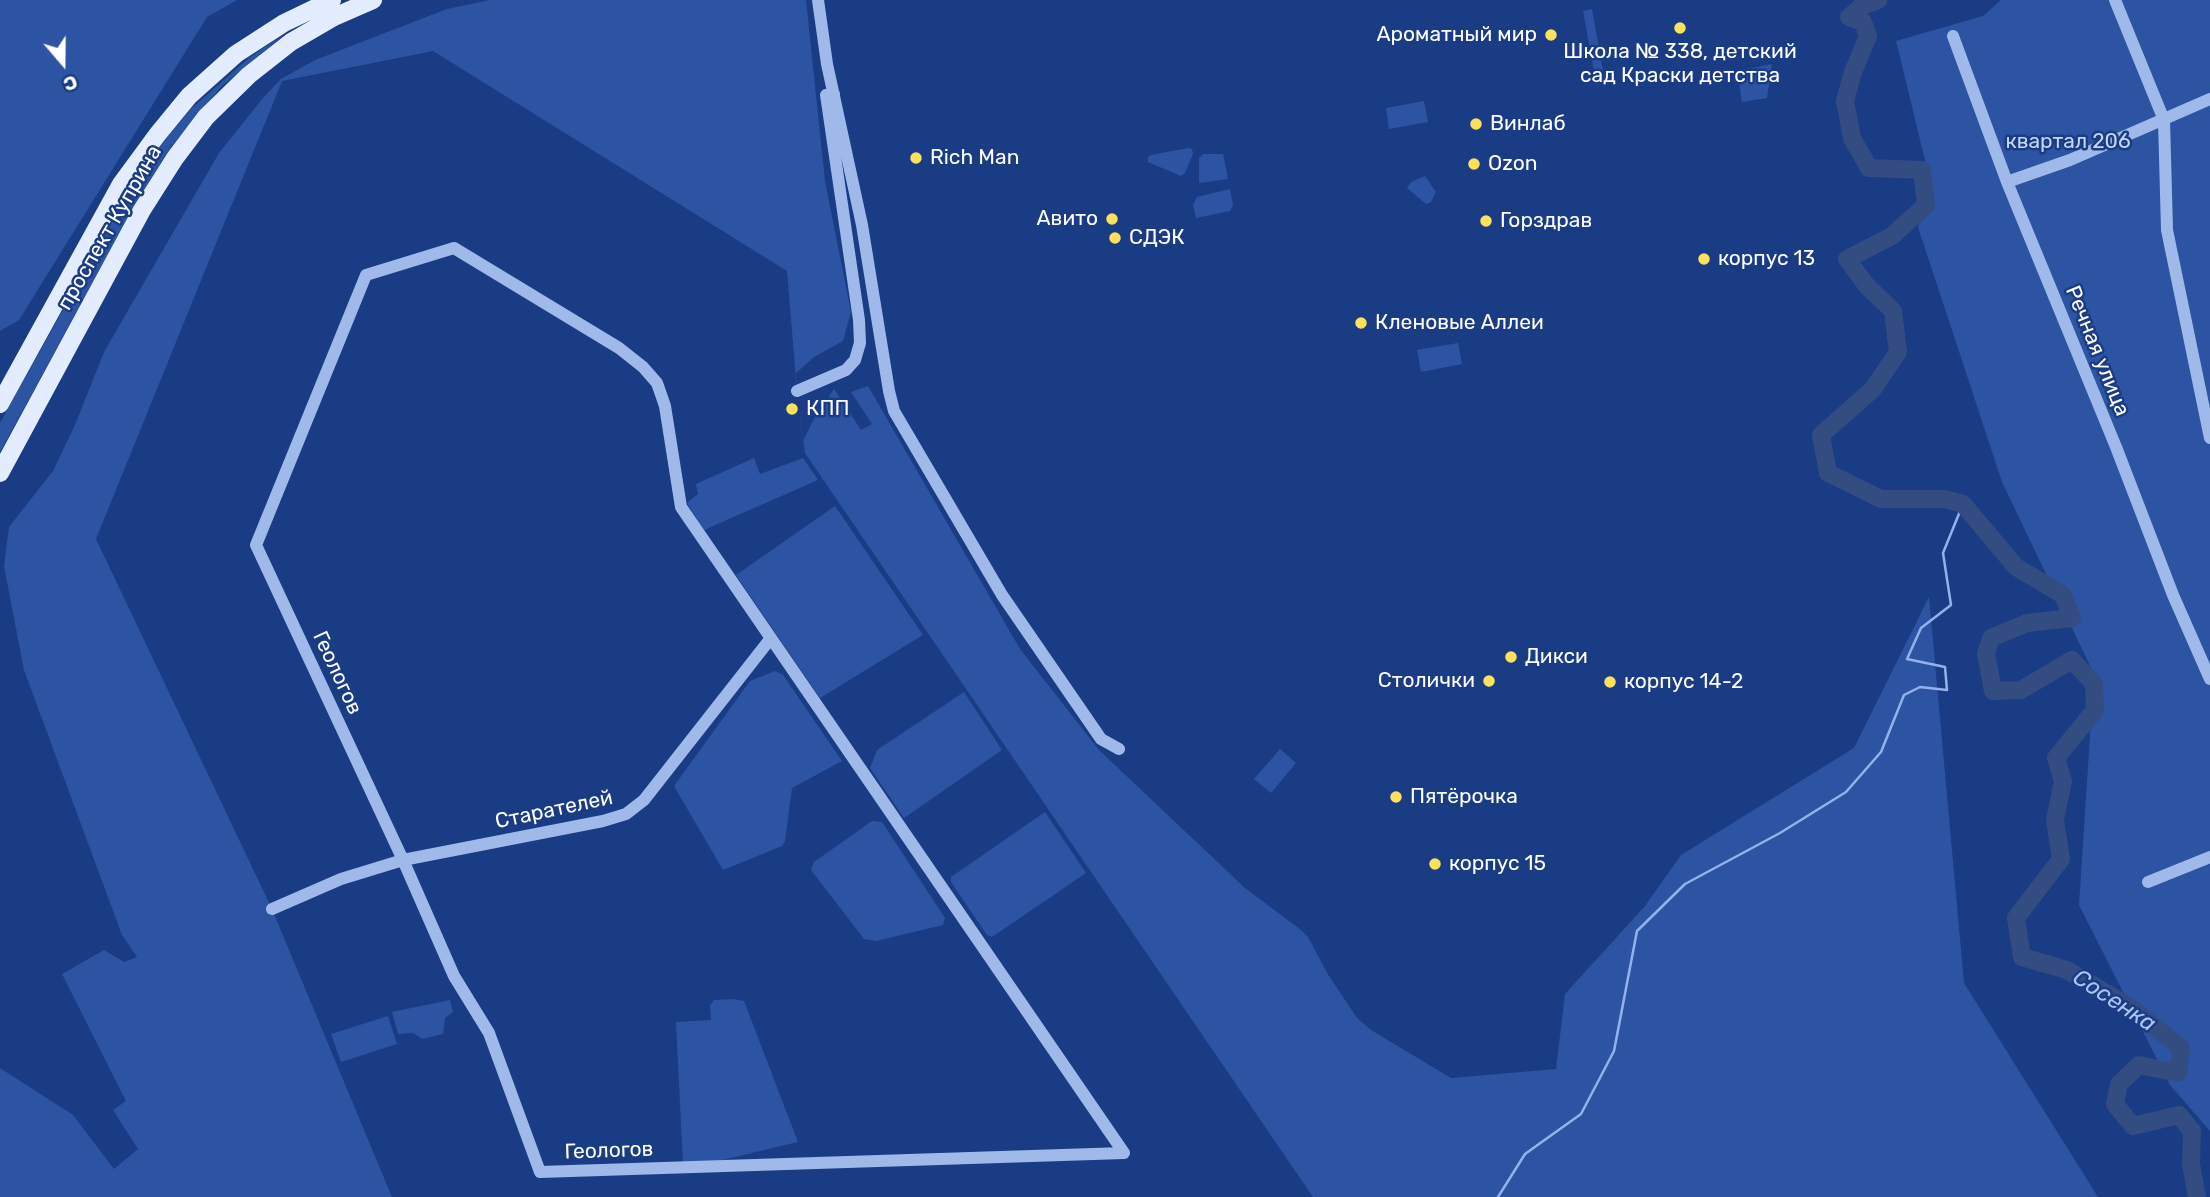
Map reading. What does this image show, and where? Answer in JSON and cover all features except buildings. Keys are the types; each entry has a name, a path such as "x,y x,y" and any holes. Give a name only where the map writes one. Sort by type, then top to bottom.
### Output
{"main road":[{"name":"проспект Куприна","path":"1,401 121,184 165,125 189,96 236,54 284,23 332,0"},
{"name":"проспект Куприна","path":"0,473 142,210 175,158 206,117 248,75 291,42 334,17 373,0"}],"street":[{"path":"818,0 826,56 862,225 894,411 1002,595 1101,739 1119,749"},
{"path":"2115,0 2164,120 2167,230 2210,438"},
{"name":"Речная улица","path":"1953,36 2007,182 2210,679"},
{"path":"797,391 846,370 855,360 860,343 856,295 826,95 834,94"},
{"path":"2007,182 2070,160 2210,99"},
{"name":"Геологов","path":"454,248 619,348 643,367 657,383 665,406 681,507 771,638 1124,1153 540,1172 489,1033 454,976 256,545 366,275 454,248"},
{"name":"Старателей","path":"272,909 341,879 403,860 603,821 625,814 644,800 771,638"},
{"path":"2148,882 2210,857"}],"green space":[{"path":"0,0 237,0 207,17 19,320 0,331"},
{"path":"490,0 806,0 825,181 851,312 843,341 814,357 796,374 787,271 433,51 282,81 96,539 272,909 392,1197 0,1197 0,1068 73,1115 114,1169 138,1149 113,1110 126,1101 62,974 104,950 124,962 137,957 122,935 24,670 4,566 9,527 53,471 75,425 104,352 219,153 263,98 281,79 315,60 447,9"},
{"name":"квартал 206","path":"2001,0 2210,0 2210,1131 2170,1085 2079,905 2094,674 2002,482 1918,227 1933,193 1896,41 1983,16"},
{"path":"1592,9 1603,70 1594,71 1583,11"},
{"path":"285,34 222,86 170,148 137,201 0,452 0,423 128,193 163,142 192,108 250,57"},
{"path":"1772,64 1767,98 1742,102 1737,71"},
{"path":"1424,101 1428,122 1389,129 1386,108"},
{"path":"1192,149 1193,154 1181,176 1148,162 1151,155"},
{"path":"1203,154 1223,154 1228,179 1199,183 1199,158"},
{"path":"1425,176 1436,192 1431,202 1426,204 1407,188 1411,182"},
{"path":"1230,189 1233,205 1230,211 1196,218 1193,205 1197,197"},
{"path":"1458,343 1462,364 1421,372 1417,350"},
{"path":"868,386 1020,649 1099,750 1245,888 1308,937 1327,973 1357,1018 1371,1030 1451,1078 1556,1069 1565,994 1645,906 1681,855 1854,748 1929,597 1964,983 2098,1197 1313,1197 805,453 803,440 834,389 861,430 872,424 851,392"},
{"path":"754,458 760,474 803,458 818,480 704,530 687,503 698,494 696,484"},
{"path":"835,506 923,635 820,698 736,575"},
{"path":"775,671 783,675 842,761 792,788 785,841 782,846 723,870 674,786 750,681"},
{"path":"964,692 1002,750 904,818 870,768 877,750"},
{"path":"1280,749 1296,763 1271,793 1254,779"},
{"path":"1045,812 1086,873 992,937 987,935 951,882 951,877"},
{"path":"872,821 882,822 945,918 943,925 876,941 864,939 811,870 814,862"},
{"path":"450,1000 453,1012 445,1018 443,1034 422,1039 413,1033 398,1034 392,1012"},
{"path":"714,1000 744,1001 798,1142 718,1161 683,1164 676,1022 711,1020 710,1005"},
{"path":"388,1016 397,1044 341,1062 331,1034"}],"waterway":[{"name":"Сосенка","path":"1878,0 1862,6 1849,17 1863,22 1868,36 1853,72 1845,101 1852,138 1869,168 1922,170 1926,205 1892,236 1847,259 1867,286 1893,311 1898,352 1873,389 1821,435 1828,473 1881,499 1945,499 1963,504 2016,567 2063,595 2072,618 2027,623 1991,638 1986,653 1993,691 2021,690 2072,660 2094,684 2095,710 2056,758 2063,781 2055,820 2061,859 2016,918 2022,957 2067,970 2130,1007 2181,1048 2178,1073 2139,1065 2119,1084 2115,1104 2133,1126 2179,1115 2192,1131 2191,1164 2197,1197"},
{"path":"1498,1197 1525,1154 1581,1114 1614,1051 1637,931 1685,884 1780,833 1846,792 1881,752 1904,695 1920,687 1947,690 1945,667 1907,659 1921,628 1951,605 1943,553 1963,504"}],"place":[{"name":"Школа № 338, детский сад Краски детства","path":"1680,28"},
{"name":"Ароматный мир","path":"1551,35"},
{"name":"Винлаб","path":"1476,124"},
{"name":"Rich Man","path":"916,158"},
{"name":"Ozon","path":"1474,164"},
{"name":"Авито","path":"1112,219"},
{"name":"Горздрав","path":"1486,221"},
{"name":"СДЭК","path":"1115,238"},
{"name":"корпус 13","path":"1704,259"},
{"name":"Кленовые Аллеи","path":"1361,323"},
{"name":"КПП","path":"792,409"},
{"name":"Дикси","path":"1511,657"},
{"name":"Столички","path":"1489,681"},
{"name":"корпус 14-2","path":"1610,682"},
{"name":"Пятёрочка","path":"1396,797"},
{"name":"корпус 15","path":"1435,864"}]}
